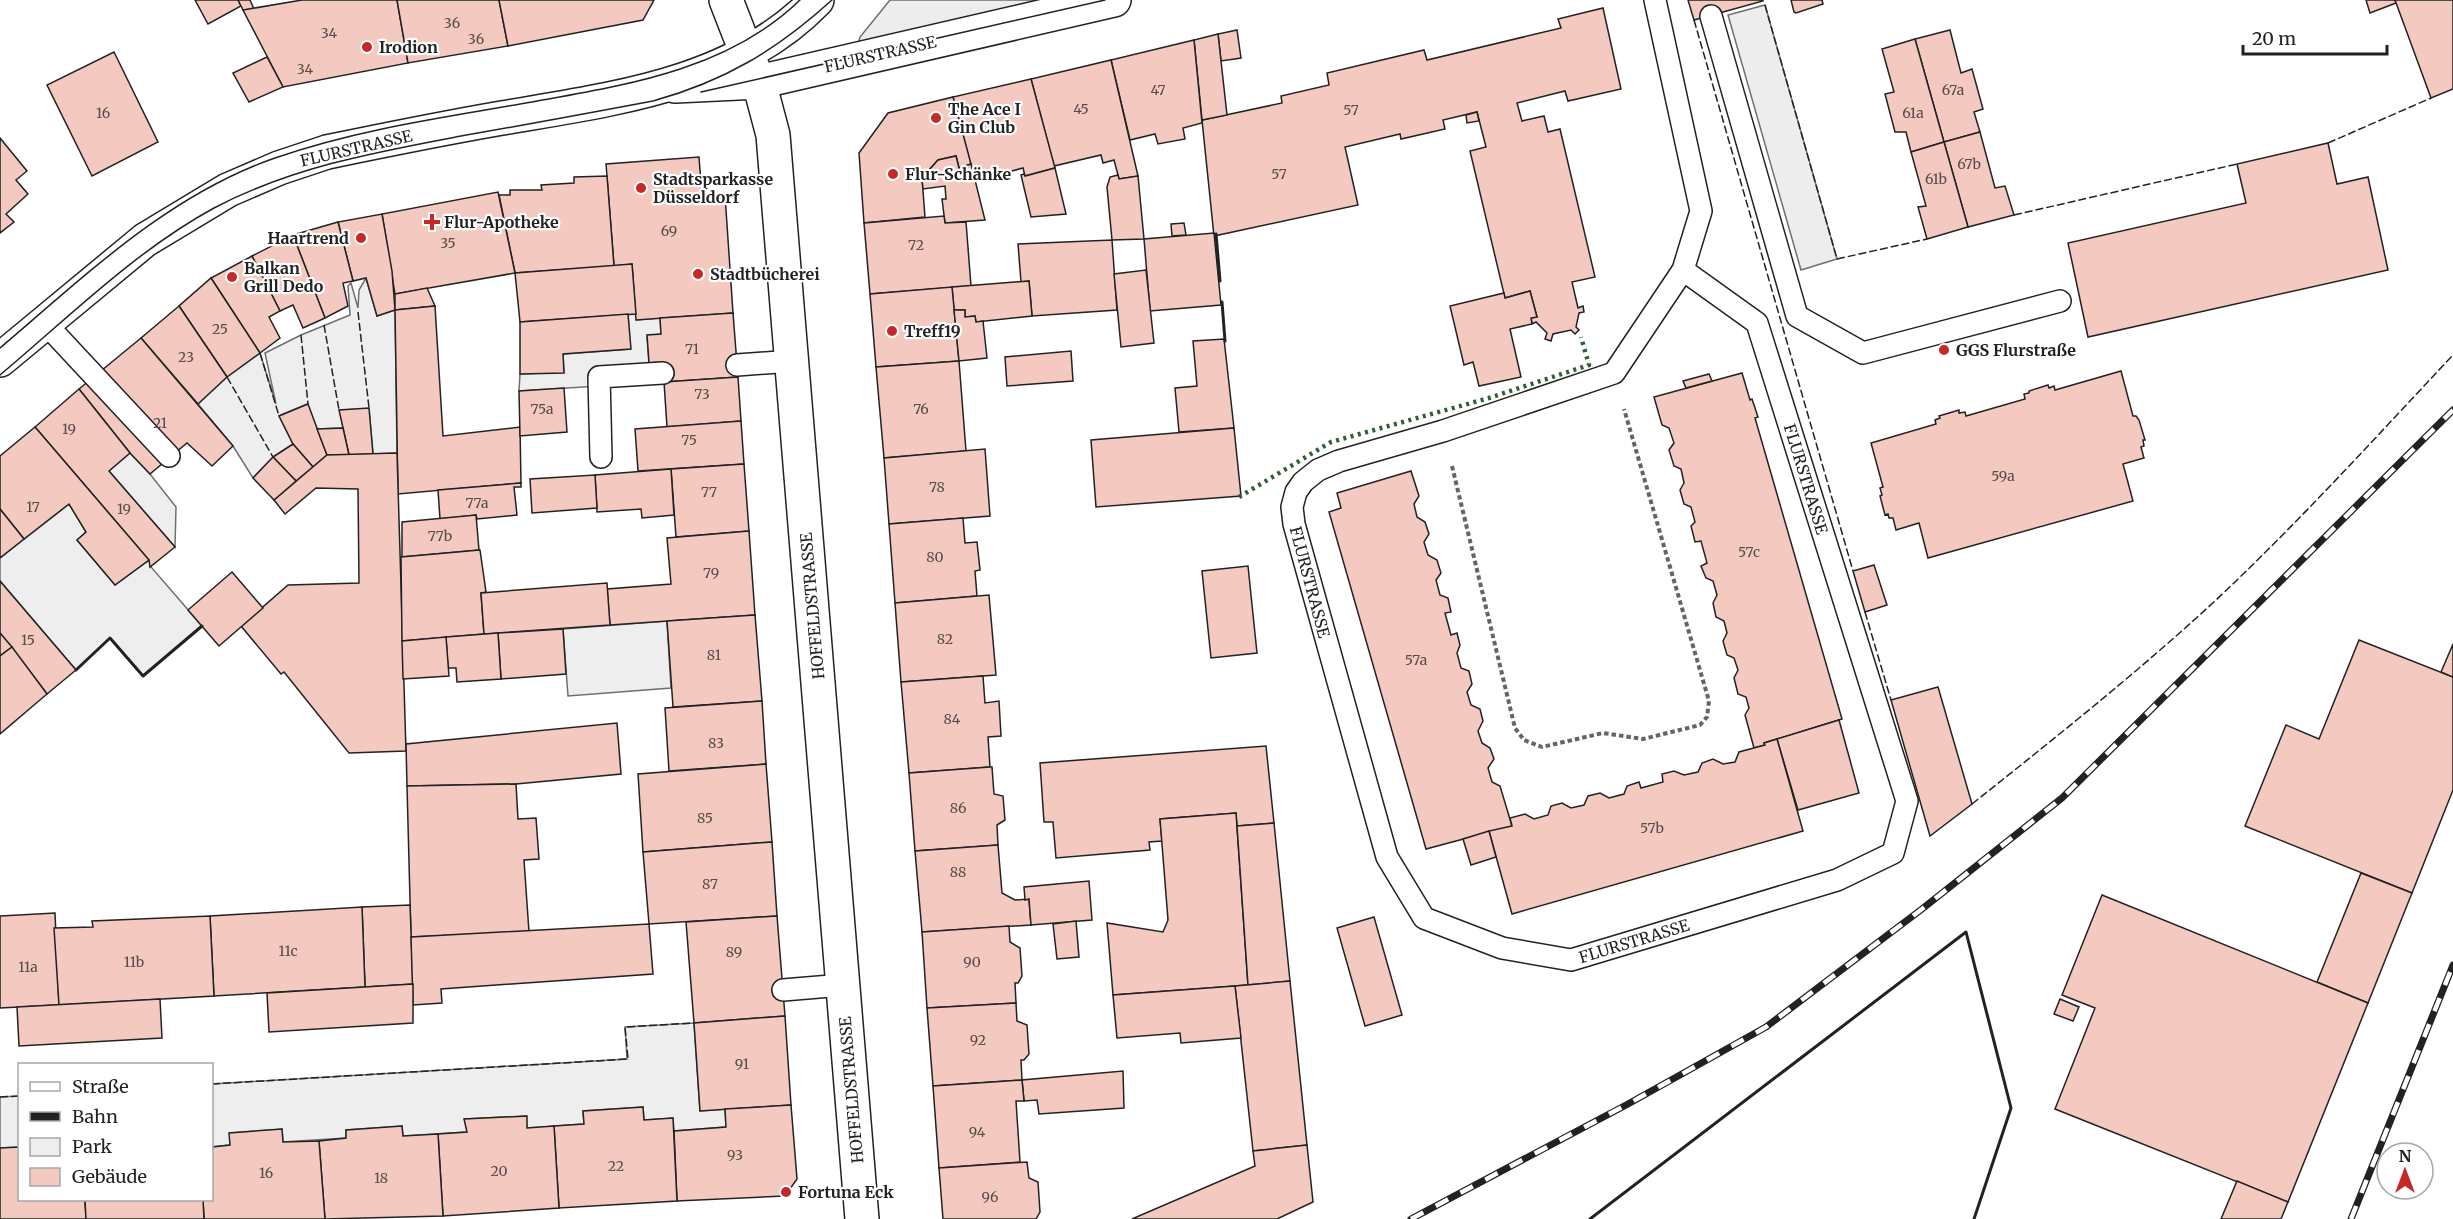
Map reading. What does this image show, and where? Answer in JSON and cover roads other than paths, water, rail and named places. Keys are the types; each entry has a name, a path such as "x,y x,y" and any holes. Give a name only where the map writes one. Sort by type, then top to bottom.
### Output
{"street":[{"name":"HOFFELDSTRASSE","path":"726,0 753,68 773,135 862,1219"},
{"path":"753,68 817,0"},
{"name":"FLURSTRASSE","path":"0,360 44,321 145,240 228,190 279,168 327,152 599,100 663,86 711,70 753,68 1098,2"}],"lane":[{"path":"1655,0 1701,211 1683,270"},
{"path":"1711,16 1797,316 1863,353 2060,301"},
{"name":"FLURSTRASSE","path":"1683,270 1757,323 1906,801 1893,854 1838,880 1571,960 1502,948 1424,918 1387,857 1294,524 1292,507 1296,492 1303,482 1318,470 1339,461 1443,431 1614,373 1683,270"},
{"path":"44,321 169,456"},
{"path":"737,365 792,361"},
{"path":"601,457 599,376 663,373"},
{"path":"783,990 843,985"}],"tram line":[{"path":"0,348 129,240 163,215 236,174 306,148 370,131 603,89 674,71 708,59 741,43 772,24 800,0"},
{"path":"0,375 103,286 157,244 214,208 244,194 304,171 366,155 653,101 679,93 704,84 749,62 791,34 832,0"},
{"path":"701,92 1105,0"}],"railway":[{"path":"1411,1219 1628,1104 1766,1027 1922,909 2062,798 2453,410"},
{"path":"2351,1219 2453,965"}],"place":[{"name":"Irodion","path":"367,47"},
{"name":"The Ace I Gin Club","path":"936,118"},
{"name":"Flur-Schänke","path":"893,174"},
{"name":"Stadtsparkasse Düsseldorf","path":"641,188"},
{"name":"Flur-Apotheke","path":"432,222"},
{"name":"Haartrend","path":"361,238"},
{"name":"Stadtbücherei","path":"698,274"},
{"name":"Balkan Grill Dedo","path":"232,277"},
{"name":"Treff19","path":"892,331"},
{"name":"GGS Flurstraße","path":"1944,350"},
{"name":"Fortuna Eck","path":"786,1192"}]}
